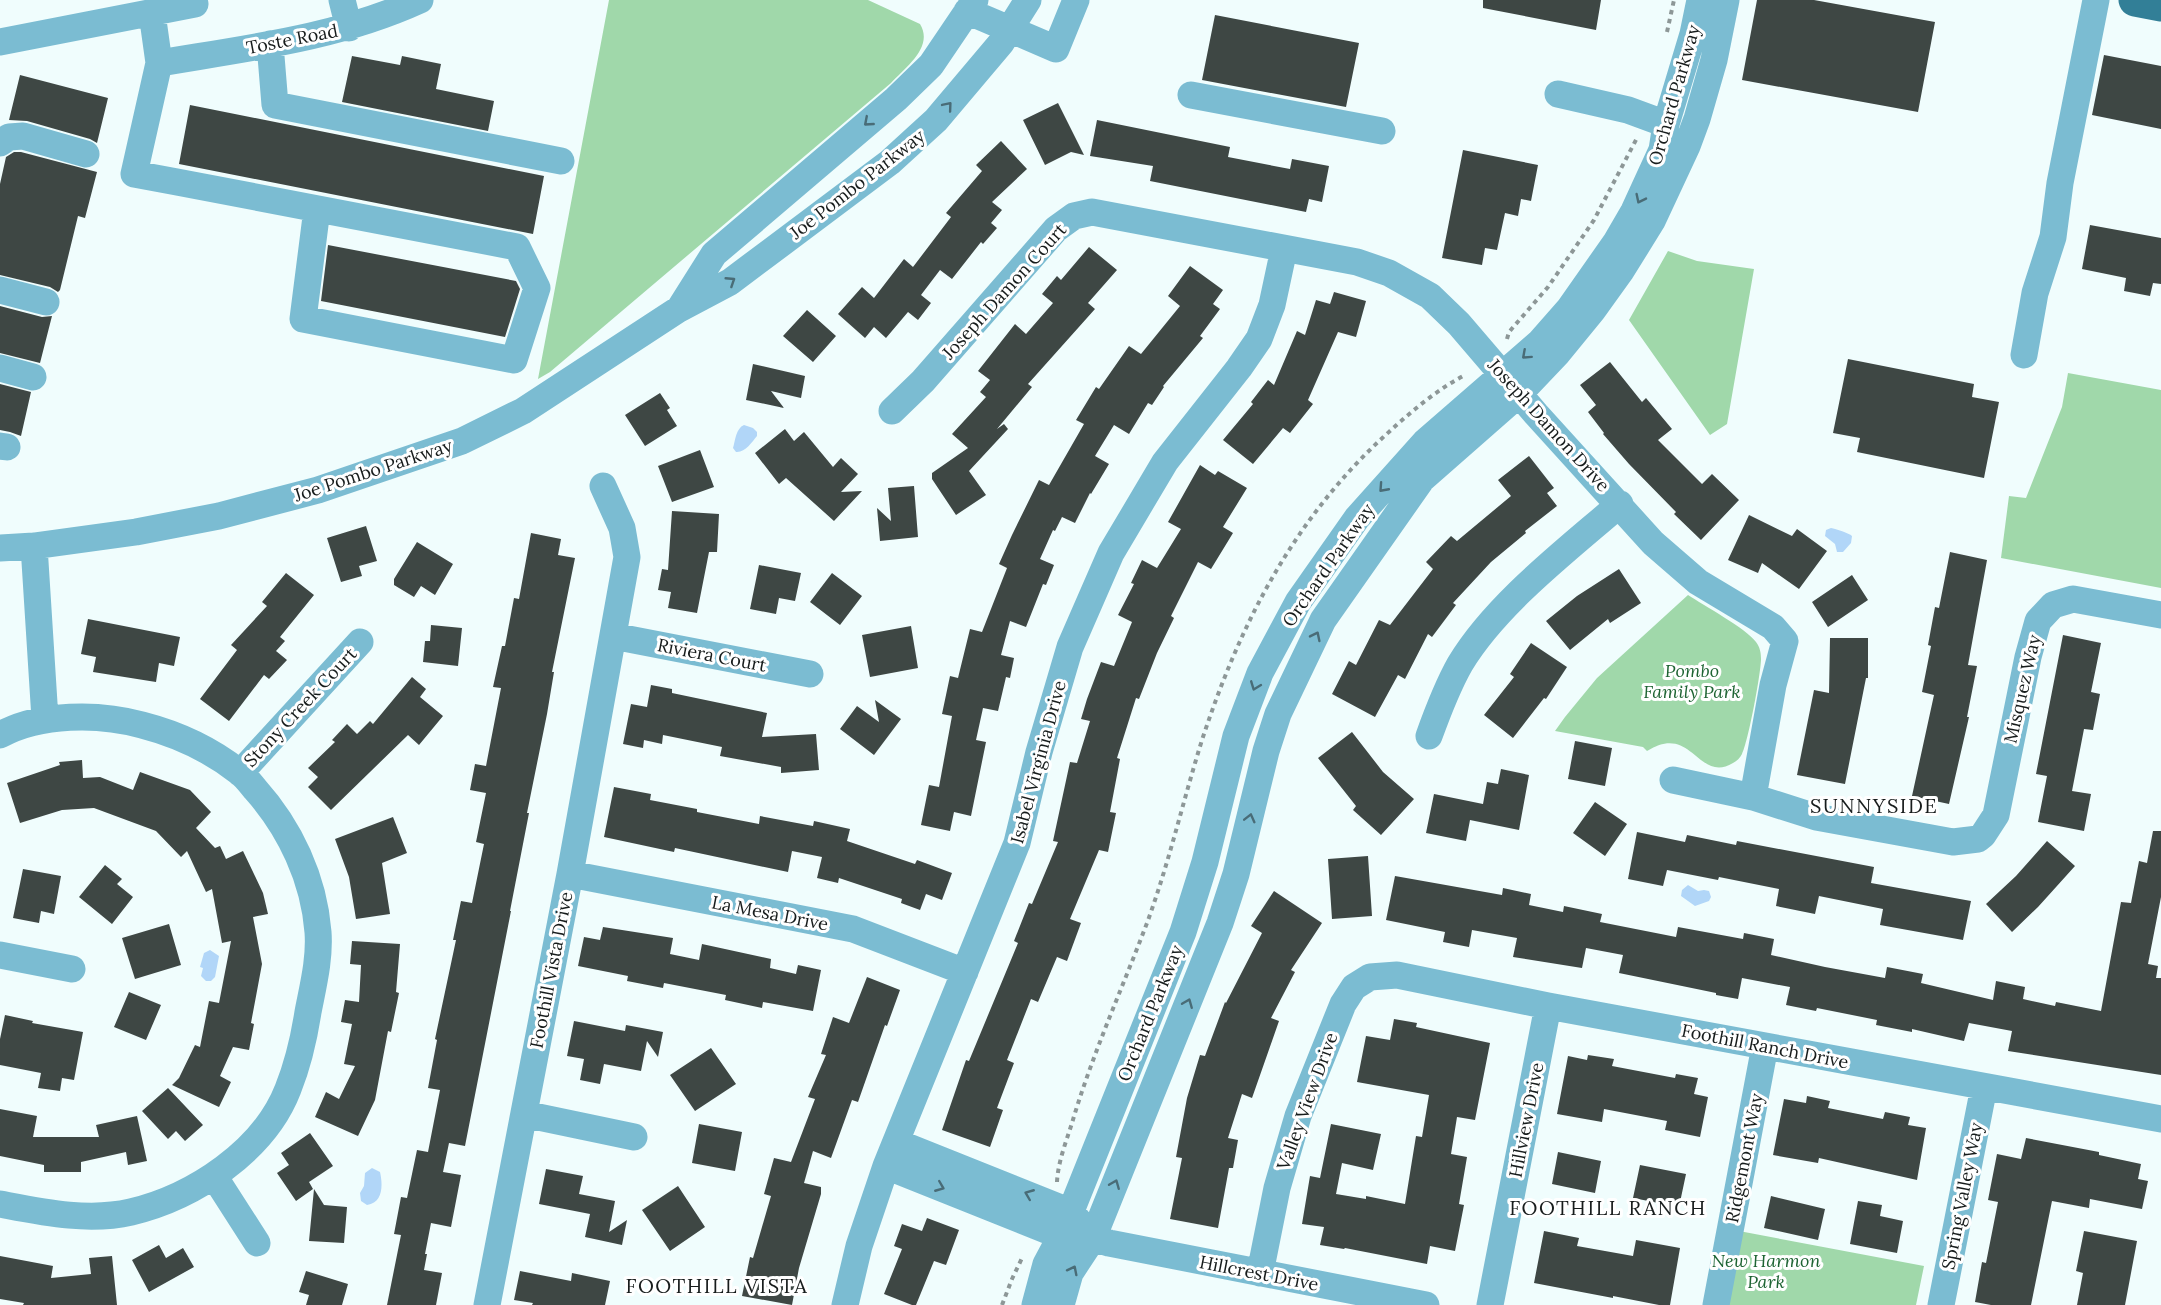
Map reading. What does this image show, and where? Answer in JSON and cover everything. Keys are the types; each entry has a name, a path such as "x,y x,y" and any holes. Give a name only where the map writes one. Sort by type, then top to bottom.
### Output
{"main road":[{"path":"2135,0 2161,5"}],"street":[{"path":"342,0 349,28"},
{"name":"Toste Road","path":"159,63 349,28 388,6 420,0"},
{"name":"Joe Pombo Parkway","path":"0,548 34,546 136,532 219,516 318,490 462,441 523,411 679,309 730,282 890,162 936,120 1001,43 1028,0"},
{"path":"971,5 1009,30 1056,49 1076,0"},
{"name":"Orchard Parkway","path":"1061,1305 1070,1273 1092,1238 1220,924 1236,874 1275,723 1323,620 1422,479 1511,384 1540,342 1569,309 1616,242 1662,150 1655,128 1687,58 1700,0"},
{"name":"Orchard Parkway","path":"1035,1305 1046,1264 1066,1224 1183,932 1205,862 1236,736 1260,673 1298,602 1357,518 1425,442 1557,354 1621,271 1652,221 1697,119 1714,60 1725,0"},
{"path":"2024,355 2035,293 2053,237 2060,183 2096,0"},
{"path":"0,42 195,4"},
{"name":"Joe Pombo Parkway","path":"679,309 714,254 896,99 931,65 971,5"},
{"path":"152,13 159,63 134,174 317,208 517,247 537,288 514,360 303,319 317,208"},
{"path":"270,44 275,105 561,160"},
{"path":"1558,94 1628,110 1655,128"},
{"path":"1191,95 1382,131"},
{"path":"0,143 9,137 23,136 86,154"},
{"name":"Joseph Damon Court","path":"892,411 923,381 1056,230 1074,216 1092,212 1134,220"},
{"name":"Joseph Damon Drive","path":"1134,220 1356,262 1389,273 1430,296 1459,324 1653,543 1698,582 1773,627 1785,641 1773,685 1753,797"},
{"name":"Isabel Virginia Drive","path":"845,1305 859,1246 891,1154 1017,843 1039,752 1070,647 1107,563 1165,462 1259,339 1272,305 1284,249"},
{"path":"0,290 46,302"},
{"path":"0,368 33,377"},
{"name":"Foothill Vista Drive","path":"488,1305 570,874 627,557 622,528 603,486"},
{"path":"1429,736 1442,698 1457,671 1488,627 1536,576 1620,504"},
{"path":"34,546 45,719"},
{"name":"Misquez Way","path":"1753,797 1816,817 1953,842 1978,839 1996,815 2028,657 2038,621 2053,605 2073,599 2161,615"},
{"name":"Riviera Court","path":"613,636 810,674"},
{"name":"Stony Creek Court","path":"240,772 360,642"},
{"path":"0,735 23,723 45,719 127,721 171,733 210,752 240,772 273,810 291,839 310,885 318,933 317,965 301,1051 288,1091 268,1123 244,1152 214,1176 182,1194 130,1212 94,1216 55,1213 0,1204"},
{"path":"1673,780 1753,797"},
{"name":"La Mesa Drive","path":"570,874 853,928 965,972"},
{"path":"0,955 72,969"},
{"name":"Foothill Ranch Drive","path":"1370,977 1397,975 1548,1006 2161,1119"},
{"name":"Valley View Drive","path":"1260,1273 1277,1188 1298,1116 1343,1004 1354,987 1370,977"},
{"name":"Hillview Drive","path":"1490,1305 1548,1006"},
{"name":"Ridgemont Way","path":"1716,1305 1765,1046"},
{"name":"Spring Valley Way","path":"1941,1305 1984,1087"},
{"path":"524,1114 634,1137"},
{"name":"Hillcrest Drive","path":"891,1154 1109,1243 1426,1305"},
{"path":"214,1176 257,1243"}],"path":[{"path":"1508,339 1509,332 1548,287 1594,220 1634,141 1655,128"},
{"path":"1002,1305 1027,1250"}],"green space":[{"path":"609,0 868,0 920,24 923,41 916,56 891,83 550,372 538,379"},
{"path":"1668,251 1697,261 1754,269 1727,424 1710,435 1629,320"},
{"path":"2068,373 2161,390 2161,588 2001,558 2009,496 2026,498 2062,407"},
{"name":"Pombo Family Park","path":"1688,595 1744,631 1756,642 1760,650 1754,708 1745,747 1738,759 1721,767 1711,766 1685,748 1675,744 1662,744 1647,751 1643,747 1555,731 1597,678"},
{"name":"New Harmon Park","path":"1739,1231 1924,1266 1916,1305 1725,1305"}],"water":[{"path":"744,425 753,428 757,436 745,449 736,452 733,448 736,435"},
{"path":"1831,528 1852,536 1851,543 1843,552 1837,552 1835,544 1825,536 1826,530"},
{"path":"1688,885 1698,891 1709,891 1711,897 1709,901 1695,906 1681,896 1682,890"},
{"path":"210,950 219,956 215,977 211,981 206,981 201,976 203,968 200,967 204,953"},
{"path":"372,1168 380,1172 381,1193 376,1201 367,1205 361,1201 360,1193 364,1186 365,1173"}],"building":[{"path":"1483,0 1601,0 1596,30 1483,8"},
{"path":"1757,0 1814,0 1935,22 1918,112 1742,80"},
{"path":"1215,15 1359,43 1346,107 1202,80"},
{"path":"2104,55 2161,66 2161,129 2092,115"},
{"path":"352,56 400,65 402,56 441,64 436,89 494,101 488,131 342,102"},
{"path":"20,75 108,98 97,143 27,121 9,120"},
{"path":"1058,103 1084,155 1071,152 1045,165 1023,120"},
{"path":"190,105 544,176 533,234 179,164"},
{"path":"1097,120 1230,147 1228,157 1290,169 1292,159 1329,166 1322,202 1309,199 1306,212 1150,181 1153,166 1090,156"},
{"path":"1001,141 1027,169 992,202 1002,210 991,223 997,228 983,244 981,242 952,279 940,270 921,295 931,303 918,320 908,312 886,338 874,327 865,338 838,314 862,287 874,298 904,259 913,267 951,217 946,213 982,171 976,165"},
{"path":"1463,150 1538,165 1531,201 1521,199 1518,216 1505,213 1497,250 1485,248 1482,265 1442,258"},
{"path":"14,152 97,172 85,218 78,216 58,292 50,287 0,275 0,184 6,157"},
{"path":"2090,225 2161,238 2161,284 2153,283 2150,296 2124,291 2126,278 2082,269"},
{"path":"328,245 516,281 520,289 505,337 321,301"},
{"path":"1089,247 1117,270 1088,303 1095,309 1028,384 1032,387 997,429 1004,424 1008,429 969,471 986,495 956,515 932,479 932,473 968,448 952,434 986,397 980,392 990,380 978,371 1015,324 1026,334 1053,303 1042,294 1057,276 1061,280"},
{"path":"1190,266 1223,290 1213,304 1220,309 1200,336 1203,338 1163,386 1152,405 1148,403 1129,434 1114,425 1095,456 1109,464 1090,493 1075,523 1062,517 1055,531 1053,530 1040,559 1054,565 1046,585 1043,584 1026,627 1010,621 1001,655 1014,658 1010,678 1006,677 998,711 983,708 976,740 986,742 971,816 954,812 950,831 921,825 929,785 939,787 952,716 942,714 950,676 958,678 970,629 982,632 1007,568 999,564 1012,535 1039,480 1049,485 1084,424 1076,420 1096,387 1099,389 1129,346 1141,354 1180,306 1168,296"},
{"path":"1334,292 1366,301 1356,337 1338,332 1308,400 1313,404 1290,433 1283,428 1253,464 1223,440 1253,404 1251,402 1268,380 1274,385 1297,331 1305,335 1316,300 1330,304"},
{"path":"0,306 42,317 52,316 40,363 0,353"},
{"path":"807,310 836,336 813,362 783,336"},
{"path":"1848,359 1974,384 1972,397 1999,402 1984,478 1857,452 1860,438 1833,433"},
{"path":"1610,362 1642,402 1646,398 1672,429 1658,440 1702,484 1712,474 1739,500 1701,540 1629,464 1603,434 1588,412 1596,405 1580,385"},
{"path":"753,364 805,376 801,398 771,391 784,408 746,400"},
{"path":"0,384 31,392 21,436 0,430"},
{"path":"660,393 670,408 667,410 677,426 645,446 625,415"},
{"path":"785,429 794,441 804,432 833,467 841,458 858,474 841,492 862,491 834,521 786,478 779,484 755,453"},
{"path":"700,450 714,487 672,502 658,466"},
{"path":"1529,456 1554,488 1547,493 1557,506 1491,562 1453,603 1456,605 1432,637 1428,634 1405,679 1398,675 1375,717 1332,694 1349,661 1356,665 1379,620 1390,625 1433,569 1426,562 1451,536 1457,541 1511,496 1498,480"},
{"path":"1200,465 1215,475 1218,471 1247,488 1223,527 1233,533 1211,569 1198,562 1171,616 1174,618 1139,699 1136,698 1117,758 1120,759 1110,812 1116,813 1108,852 1099,850 1070,919 1081,923 1067,961 1057,957 1038,1002 1031,999 1007,1060 1014,1063 997,1108 1003,1110 990,1147 942,1130 966,1060 969,1061 1018,943 1014,941 1029,903 1032,904 1058,842 1053,841 1070,762 1077,763 1090,721 1081,719 1087,699 1101,662 1114,666 1132,622 1118,615 1134,584 1131,583 1142,560 1157,568 1181,529 1168,522"},
{"path":"914,486 918,537 880,541 877,508 891,521 888,488"},
{"path":"672,511 719,514 717,552 709,552 697,613 668,608 671,592 658,590 662,569 668,570"},
{"path":"1749,515 1792,536 1797,529 1827,551 1799,589 1762,563 1758,573 1728,560"},
{"path":"366,526 377,561 359,566 362,576 341,582 327,538"},
{"path":"531,533 561,539 558,555 575,558 552,672 554,672 547,714 527,813 529,813 511,911 465,1146 449,1143 443,1172 461,1175 451,1227 431,1223 425,1254 427,1254 424,1270 442,1273 436,1305 387,1305 401,1235 394,1234 401,1197 407,1198 417,1150 428,1152 440,1090 428,1088 437,1040 435,1039 456,940 453,940 461,901 472,903 484,844 476,842 486,793 470,790 475,764 486,766 501,688 493,687 502,646 505,646 514,598 519,599"},
{"path":"417,542 453,564 435,595 421,586 414,597 394,585 394,579"},
{"path":"1950,552 1987,560 1968,665 1977,666 1967,717 1969,717 1949,804 1912,796 1934,695 1922,692 1931,646 1928,645 1935,607 1939,608"},
{"path":"759,565 801,573 795,601 779,598 776,614 750,609"},
{"path":"1619,569 1641,603 1610,623 1608,619 1570,650 1546,621 1577,596"},
{"path":"286,573 314,595 280,637 285,641 276,651 287,660 269,679 264,675 229,721 200,699 237,650 231,645 267,606 262,602"},
{"path":"832,573 862,596 840,625 810,602"},
{"path":"1852,575 1868,600 1828,627 1812,602"},
{"path":"88,619 180,637 174,666 159,663 156,682 93,672 96,657 81,654"},
{"path":"431,625 462,628 458,666 423,662 425,641 430,641"},
{"path":"911,626 918,668 870,677 862,635"},
{"path":"2063,635 2101,643 2091,692 2100,694 2093,730 2084,729 2072,791 2091,794 2084,831 2038,822 2047,776 2036,774"},
{"path":"1830,638 1868,638 1868,678 1866,678 1845,784 1797,775 1814,690 1829,693"},
{"path":"1531,643 1567,667 1546,699 1544,698 1513,738 1484,715 1514,677 1510,674"},
{"path":"412,677 426,689 420,697 443,716 419,745 408,735 331,810 308,787 318,777 308,768 335,742 332,740 347,724 357,734 370,721 373,724"},
{"path":"651,685 672,689 672,693 767,713 762,737 816,734 819,770 781,773 781,767 720,756 722,747 663,735 662,744 644,740 643,748 623,744 631,704 647,707"},
{"path":"875,700 901,719 874,755 840,729 857,706 879,722"},
{"path":"1352,732 1383,772 1414,799 1381,835 1353,810 1356,806 1318,758"},
{"path":"1575,741 1612,748 1605,786 1568,779"},
{"path":"82,760 83,778 100,777 133,790 140,772 190,790 211,812 196,828 215,848 220,846 226,859 243,851 263,893 268,914 253,917 262,964 251,1023 254,1024 249,1050 233,1047 220,1076 231,1082 219,1107 172,1085 179,1078 195,1045 200,1047 209,1001 219,1003 231,941 222,943 212,889 206,892 187,851 181,857 156,831 94,808 62,810 20,823 7,783 60,765 59,762"},
{"path":"1501,769 1529,775 1519,830 1470,820 1466,841 1426,833 1434,794 1483,804 1487,782 1498,784"},
{"path":"614,787 651,794 650,800 697,809 697,812 759,824 760,816 813,826 814,821 850,829 847,841 915,864 917,860 952,873 942,900 926,894 920,910 901,903 902,899 839,878 838,883 817,878 822,857 792,851 788,872 675,848 674,852 604,837"},
{"path":"1595,802 1627,824 1605,856 1573,833"},
{"path":"393,817 407,853 382,863 390,914 356,919 349,877 335,839"},
{"path":"2153,831 2161,831 2161,897 2148,964 2158,966 2156,978 2161,978 2161,1075 2008,1051 2012,1031 1969,1023 1964,1041 1912,1029 1912,1032 1876,1025 1877,1020 1817,1008 1816,1011 1786,1005 1790,987 1742,978 1738,999 1619,973 1623,955 1586,948 1582,968 1513,957 1517,938 1472,930 1469,947 1443,942 1445,932 1386,920 1395,876 1502,895 1503,888 1531,894 1529,905 1563,912 1564,906 1602,914 1600,922 1676,937 1678,927 1743,939 1744,933 1774,939 1771,955 1825,967 1885,978 1887,967 1923,974 1921,983 1993,1000 1996,981 2025,987 2023,999 2055,1006 2056,1002 2101,1011 2121,902 2131,903 2139,861 2147,863"},
{"path":"1637,832 1685,842 1687,835 1736,845 1737,841 1874,867 1871,883 1971,901 1963,940 1880,925 1883,909 1819,896 1815,914 1776,906 1779,889 1719,877 1718,880 1667,870 1663,886 1628,879"},
{"path":"2047,841 2075,866 2012,932 1986,904 2016,876"},
{"path":"1368,856 1372,916 1332,919 1328,859"},
{"path":"105,865 122,879 117,884 133,897 112,924 79,897"},
{"path":"23,869 61,876 54,914 41,911 39,923 13,918"},
{"path":"1274,891 1322,923 1291,970 1295,972 1271,1018 1279,1021 1252,1098 1242,1094 1228,1138 1238,1140 1233,1168 1229,1168 1218,1228 1170,1219 1182,1158 1176,1157 1187,1098 1200,1055 1205,1056 1225,1002 1262,933 1251,926"},
{"path":"169,924 181,965 135,979 122,938"},
{"path":"603,927 673,938 670,954 699,960 702,944 771,959 770,968 796,974 798,965 821,970 813,1011 763,1002 762,1008 725,1000 726,995 664,983 663,988 627,981 628,976 578,966 584,937 600,940"},
{"path":"352,941 400,944 396,992 399,993 391,1032 388,1031 375,1100 358,1136 315,1117 326,1092 339,1099 355,1066 344,1064 352,1024 341,1022 345,1000 359,1002 361,965 350,964"},
{"path":"867,977 900,990 858,1102 852,1100 831,1158 813,1151 804,1183 821,1187 821,1194 799,1268 792,1305 742,1296 750,1257 753,1258 771,1196 764,1194 774,1158 791,1162 815,1099 808,1097 826,1055 821,1054 833,1017 849,1023"},
{"path":"129,992 161,1005 146,1040 114,1027"},
{"path":"5,1015 33,1021 32,1023 83,1032 74,1080 62,1078 60,1091 38,1088 41,1073 0,1065 0,1039"},
{"path":"1394,1019 1417,1023 1416,1027 1490,1043 1475,1120 1457,1117 1451,1154 1467,1157 1459,1204 1464,1205 1455,1251 1430,1246 1427,1264 1320,1245 1324,1227 1302,1224 1310,1176 1320,1178 1331,1124 1381,1134 1373,1170 1342,1163 1336,1194 1366,1199 1366,1196 1405,1204 1416,1136 1422,1137 1429,1095 1357,1082 1366,1036 1390,1040"},
{"path":"574,1021 625,1031 626,1025 663,1032 658,1057 647,1041 641,1071 604,1064 600,1084 580,1080 584,1059 567,1056"},
{"path":"711,1048 736,1084 695,1111 670,1075"},
{"path":"1588,1055 1614,1059 1612,1066 1675,1078 1676,1074 1698,1078 1694,1094 1708,1097 1700,1137 1665,1130 1667,1121 1604,1109 1602,1122 1557,1114 1568,1056 1587,1060"},
{"path":"168,1088 203,1125 185,1141 176,1131 168,1139 142,1111"},
{"path":"1807,1096 1830,1101 1828,1108 1883,1119 1885,1112 1910,1117 1908,1125 1926,1128 1917,1180 1819,1158 1818,1163 1773,1155 1784,1099 1806,1103"},
{"path":"0,1109 37,1116 33,1137 99,1137 96,1125 137,1116 147,1161 128,1165 126,1152 81,1162 81,1172 44,1172 44,1165 0,1156"},
{"path":"699,1124 742,1132 735,1171 692,1163"},
{"path":"310,1133 333,1166 309,1182 313,1189 296,1201 277,1173 289,1165 281,1153"},
{"path":"2026,1138 2099,1152 2099,1155 2141,1164 2138,1179 2148,1181 2142,1209 2090,1199 2089,1208 2052,1201 2031,1305 1991,1305 1975,1302 1982,1262 1986,1263 1998,1202 1988,1200 1997,1154 2021,1159"},
{"path":"1558,1152 1601,1161 1595,1193 1552,1184"},
{"path":"1640,1165 1686,1174 1679,1207 1633,1198"},
{"path":"546,1169 583,1176 579,1194 615,1201 609,1232 627,1220 622,1245 585,1237 590,1214 539,1204"},
{"path":"678,1186 705,1227 670,1251 642,1210"},
{"path":"314,1189 324,1205 347,1207 344,1243 309,1241"},
{"path":"1771,1196 1825,1209 1818,1240 1764,1228"},
{"path":"1858,1201 1882,1205 1880,1216 1903,1221 1897,1253 1850,1244"},
{"path":"927,1218 959,1230 946,1265 934,1261 916,1305 912,1305 884,1294 902,1249 894,1246 902,1224 922,1231"},
{"path":"1544,1231 1579,1238 1577,1246 1633,1256 1636,1240 1680,1248 1670,1305 1613,1296 1613,1298 1534,1283"},
{"path":"2084,1231 2137,1241 2125,1305 2077,1305 2083,1273 2076,1271"},
{"path":"159,1245 166,1258 183,1248 194,1267 149,1292 132,1260"},
{"path":"0,1256 53,1266 51,1278 91,1274 89,1258 112,1256 117,1305 23,1305 24,1303 0,1299"},
{"path":"306,1271 348,1284 342,1305 306,1305 309,1295 299,1292"},
{"path":"520,1271 571,1281 572,1273 610,1281 605,1305 532,1305 533,1303 514,1300"}],"district":[{"name":"SUNNYSIDE","path":"1874,805"},
{"name":"FOOTHILL RANCH","path":"1608,1207"},
{"name":"FOOTHILL VISTA","path":"717,1285"}]}
